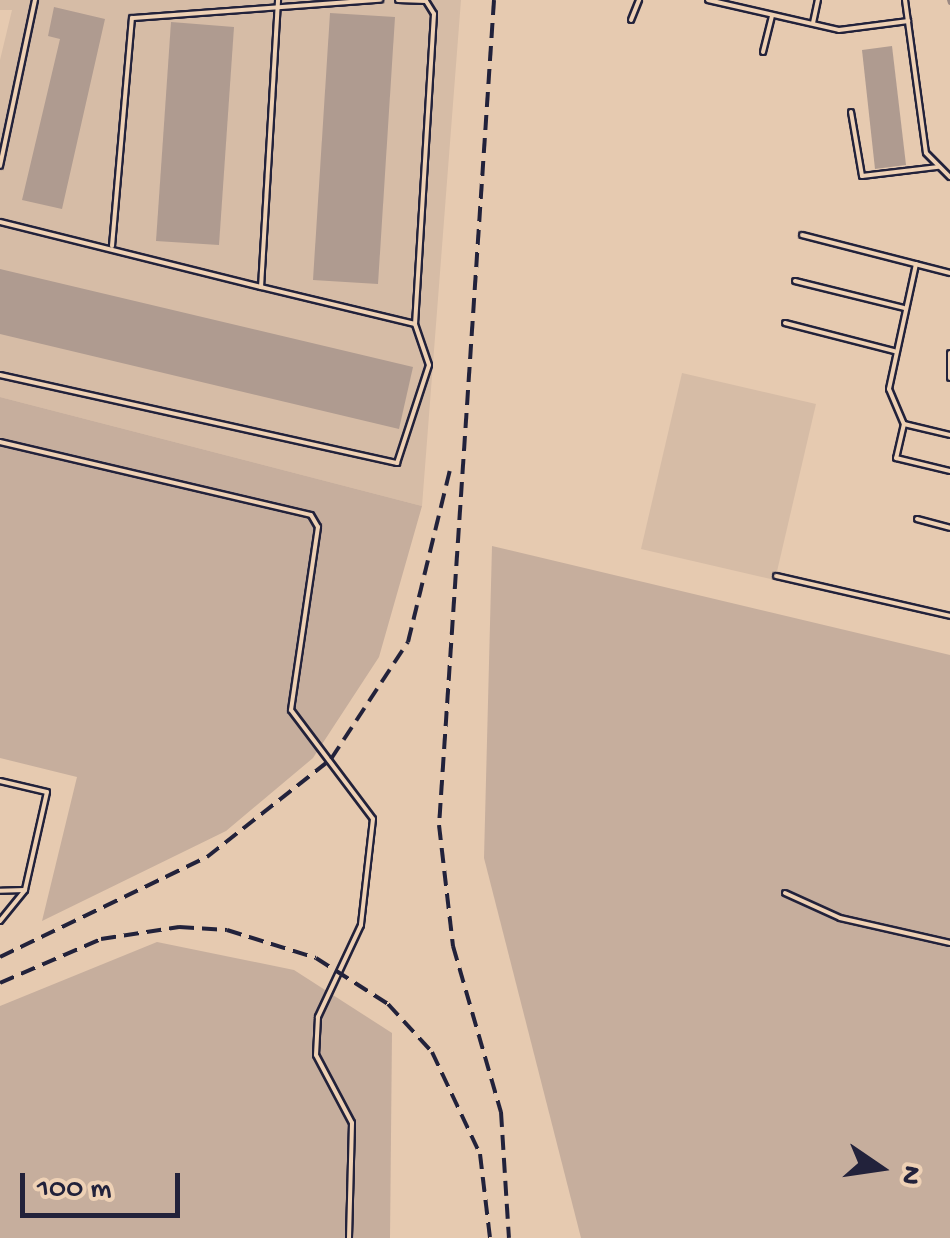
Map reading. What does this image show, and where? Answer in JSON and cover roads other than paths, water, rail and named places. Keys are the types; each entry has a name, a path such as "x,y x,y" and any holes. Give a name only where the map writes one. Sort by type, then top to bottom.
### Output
{"lane":[{"path":"0,166 35,0"},
{"path":"112,248 132,18 278,1 380,0"},
{"path":"0,375 397,463 429,366 415,324 434,14 426,1 398,0"},
{"path":"631,20 639,0"},
{"path":"708,0 839,30 908,20"},
{"path":"813,24 818,0"},
{"path":"905,0 926,153 950,177"},
{"path":"261,287 278,1"},
{"path":"763,52 772,15"},
{"path":"851,112 862,176 938,167"},
{"path":"0,222 415,324"},
{"path":"802,235 950,273"},
{"path":"916,264 894,351 889,390 904,424 896,458 950,471"},
{"path":"794,281 904,308"},
{"path":"785,324 894,351"},
{"path":"950,353 950,378"},
{"path":"904,424 950,436"},
{"path":"0,442 312,515 318,526 291,710 373,819 362,924 317,1036 316,1055 352,1123 349,1238"},
{"path":"917,519 950,528"},
{"path":"776,576 950,616"},
{"path":"0,782 47,792 25,890 0,921"},
{"path":"0,892 25,890"},
{"path":"785,893 840,918 950,943"}],"railway":[{"path":"494,0 439,825 453,946 501,1112 509,1238"},
{"path":"0,957 207,857 331,759 408,642 451,466"},
{"path":"0,983 101,939 179,927 227,930 316,958 388,1004 432,1052 480,1154 490,1238"}]}
